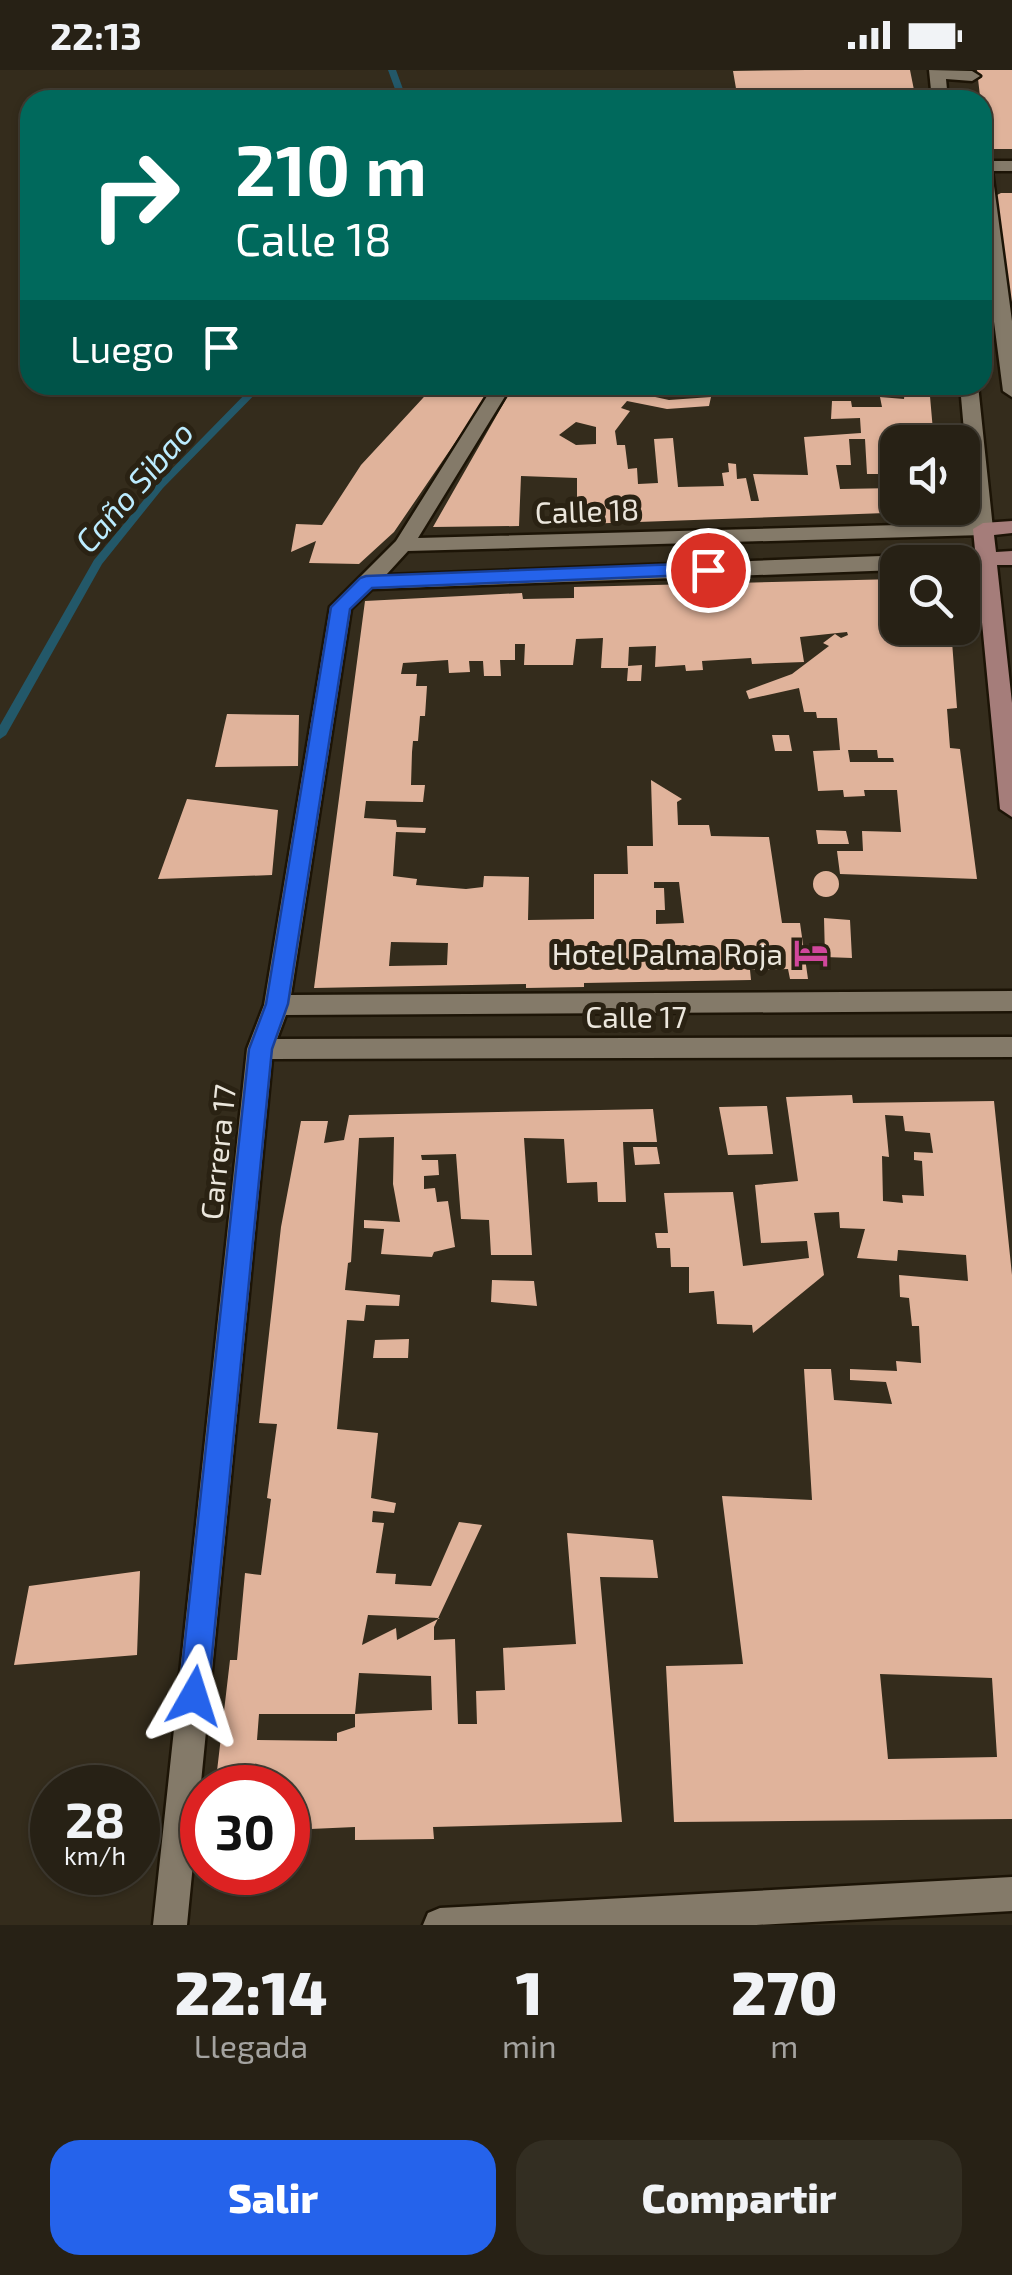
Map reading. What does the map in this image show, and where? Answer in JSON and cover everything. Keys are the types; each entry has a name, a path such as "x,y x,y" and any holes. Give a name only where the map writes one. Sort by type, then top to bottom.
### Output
{"street":[{"path":"937,72 972,78"},
{"path":"992,239 1012,391"},
{"name":"Carrera 17","path":"170,1925 260,1049 277,1004 341,607 403,544 497,395"},
{"path":"970,395 1012,809"},
{"name":"Calle 18","path":"403,544 1012,528"},
{"path":"980,559 1012,558"},
{"path":"366,582 880,563"},
{"name":"Calle 17","path":"277,1004 1012,1001"},
{"name":"Calle 17","path":"260,1049 1012,1047"},
{"path":"440,1925 1012,1894"}],"building":[{"path":"910,70 914,90 736,90 733,71"},
{"path":"977,70 1012,70 1012,149 992,149 992,90 979,90"},
{"path":"1012,193 1012,314 995,196"},
{"path":"426,395 488,395 394,532 359,564 309,563 316,541 291,552 296,524 322,525 361,465"},
{"path":"508,395 646,395 669,400 711,397 709,406 667,409 627,401 621,408 630,411 615,431 617,445 625,445 628,469 637,468 638,484 658,483 654,439 673,438 678,487 724,486 722,473 729,472 728,463 736,464 737,479 746,478 751,501 759,501 753,474 808,475 804,437 861,433 860,418 831,419 832,401 851,401 852,407 882,407 880,397 930,395 933,425 880,425 880,474 867,474 865,439 849,439 851,465 836,465 840,489 880,488 880,513 554,525 555,506 563,506 563,511 577,511 577,478 521,476 519,526 433,527","holes":["576,422 596,427 596,444 576,445 559,435"]},
{"path":"880,579 880,645 952,645 957,708 947,709 950,748 960,749 977,879 840,874 837,851 863,851 862,831 901,832 897,790 864,790 865,796 844,797 843,790 818,791 813,751 840,750 837,718 817,718 816,712 804,712 799,688 749,699 746,691 792,674 829,646 823,643 835,634 841,638 847,632 800,637 804,662 752,664 751,658 702,661 703,670 686,671 685,665 655,667 656,646 629,647 628,666 642,665 641,681 627,681 628,668 601,668 603,638 576,639 573,665 524,665 525,644 515,644 515,660 500,660 501,676 484,676 483,661 469,661 470,672 449,673 448,660 403,663 401,674 417,674 416,686 427,686 425,716 420,716 418,741 413,741 412,752 411,785 425,785 423,802 366,801 364,818 396,820 397,827 426,828 425,833 396,832 393,876 417,879 416,885 466,889 483,887 484,876 529,877 528,920 594,919 594,874 628,874 627,846 653,846 651,780 682,799 677,802 678,825 709,825 711,836 769,837 782,923 800,923 808,979 790,979 788,969 750,970 751,980 584,983 584,987 526,988 526,984 314,988 365,601 522,593 523,599 574,598 574,587","holes":["848,750 877,750 878,758 893,758 894,762 850,762","654,882 679,882 684,923 656,924 656,910 665,910 664,888 654,888","391,942 448,943 447,965 389,966"]},
{"path":"227,714 299,715 298,766 215,767"},
{"path":"772,735 789,735 792,751 775,751"},
{"path":"187,799 278,810 272,875 158,879"},
{"path":"816,830 846,831 849,844 818,844"},
{"path":"826,871 836,874 836,894 826,897 816,894 813,884 816,874"},
{"path":"824,918 850,920 852,958 825,957"},
{"path":"852,1095 853,1103 994,1101 1012,1275 1012,1819 674,1822 666,1666 743,1664 722,1496 812,1500 804,1369 831,1369 834,1400 892,1404 886,1382 850,1380 850,1369 897,1371 896,1361 921,1363 919,1326 912,1326 909,1298 900,1297 899,1275 968,1281 966,1255 898,1250 897,1261 857,1258 865,1229 840,1228 839,1212 814,1213 824,1275 753,1333 752,1325 717,1324 714,1291 689,1293 689,1267 671,1267 670,1248 657,1248 655,1233 668,1233 664,1193 733,1192 743,1266 809,1258 807,1241 761,1243 755,1185 798,1181 786,1097","holes":["885,1115 903,1116 905,1131 930,1133 933,1153 914,1152 914,1160 922,1161 924,1196 902,1195 903,1203 883,1201 882,1156 889,1157","880,1674 992,1678 997,1757 888,1759"]},
{"path":"767,1106 773,1154 728,1155 719,1107"},
{"path":"653,1109 657,1142 623,1142 626,1202 598,1202 597,1182 567,1183 564,1139 524,1138 532,1255 491,1255 489,1220 461,1219 456,1154 421,1155 422,1160 438,1160 439,1175 424,1176 424,1189 435,1188 437,1202 448,1201 455,1247 434,1252 432,1257 381,1254 384,1229 364,1228 364,1220 400,1222 393,1184 394,1137 359,1138 351,1262 345,1290 400,1295 399,1306 366,1305 364,1321 347,1320 337,1429 378,1433 371,1498 396,1503 394,1513 373,1511 372,1522 384,1523 376,1573 396,1574 395,1584 431,1586 459,1522 482,1525 438,1618 368,1615 362,1645 396,1628 397,1640 438,1619 434,1640 455,1639 458,1724 477,1724 476,1691 505,1690 503,1648 576,1644 567,1533 653,1540 658,1578 600,1577 622,1822 433,1827 434,1839 355,1840 355,1827 310,1829 310,1765 218,1765 230,1660 237,1660 245,1573 261,1575 271,1499 267,1498 277,1424 259,1423 281,1227 301,1121 328,1121 324,1143 344,1140 349,1115","holes":["359,1673 431,1676 432,1710 355,1714","259,1714 355,1714 355,1727 337,1733 337,1741 257,1740"]},
{"path":"633,1147 657,1147 660,1164 635,1165"},
{"path":"492,1280 534,1281 537,1306 491,1302"},
{"path":"409,1339 408,1358 373,1358 375,1340"},
{"path":"140,1571 137,1655 14,1665 29,1586"}],"waterway":[{"name":"Caño Sibao","path":"392,70 399,90"},
{"name":"Caño Sibao","path":"0,735 98,562 160,486 249,395"}],"place":[{"name":"Hotel Palma Roja","path":"811,953"}],"route":[{"path":"194,1696 260,1049 277,1004 341,607 366,582 708,570"}]}
